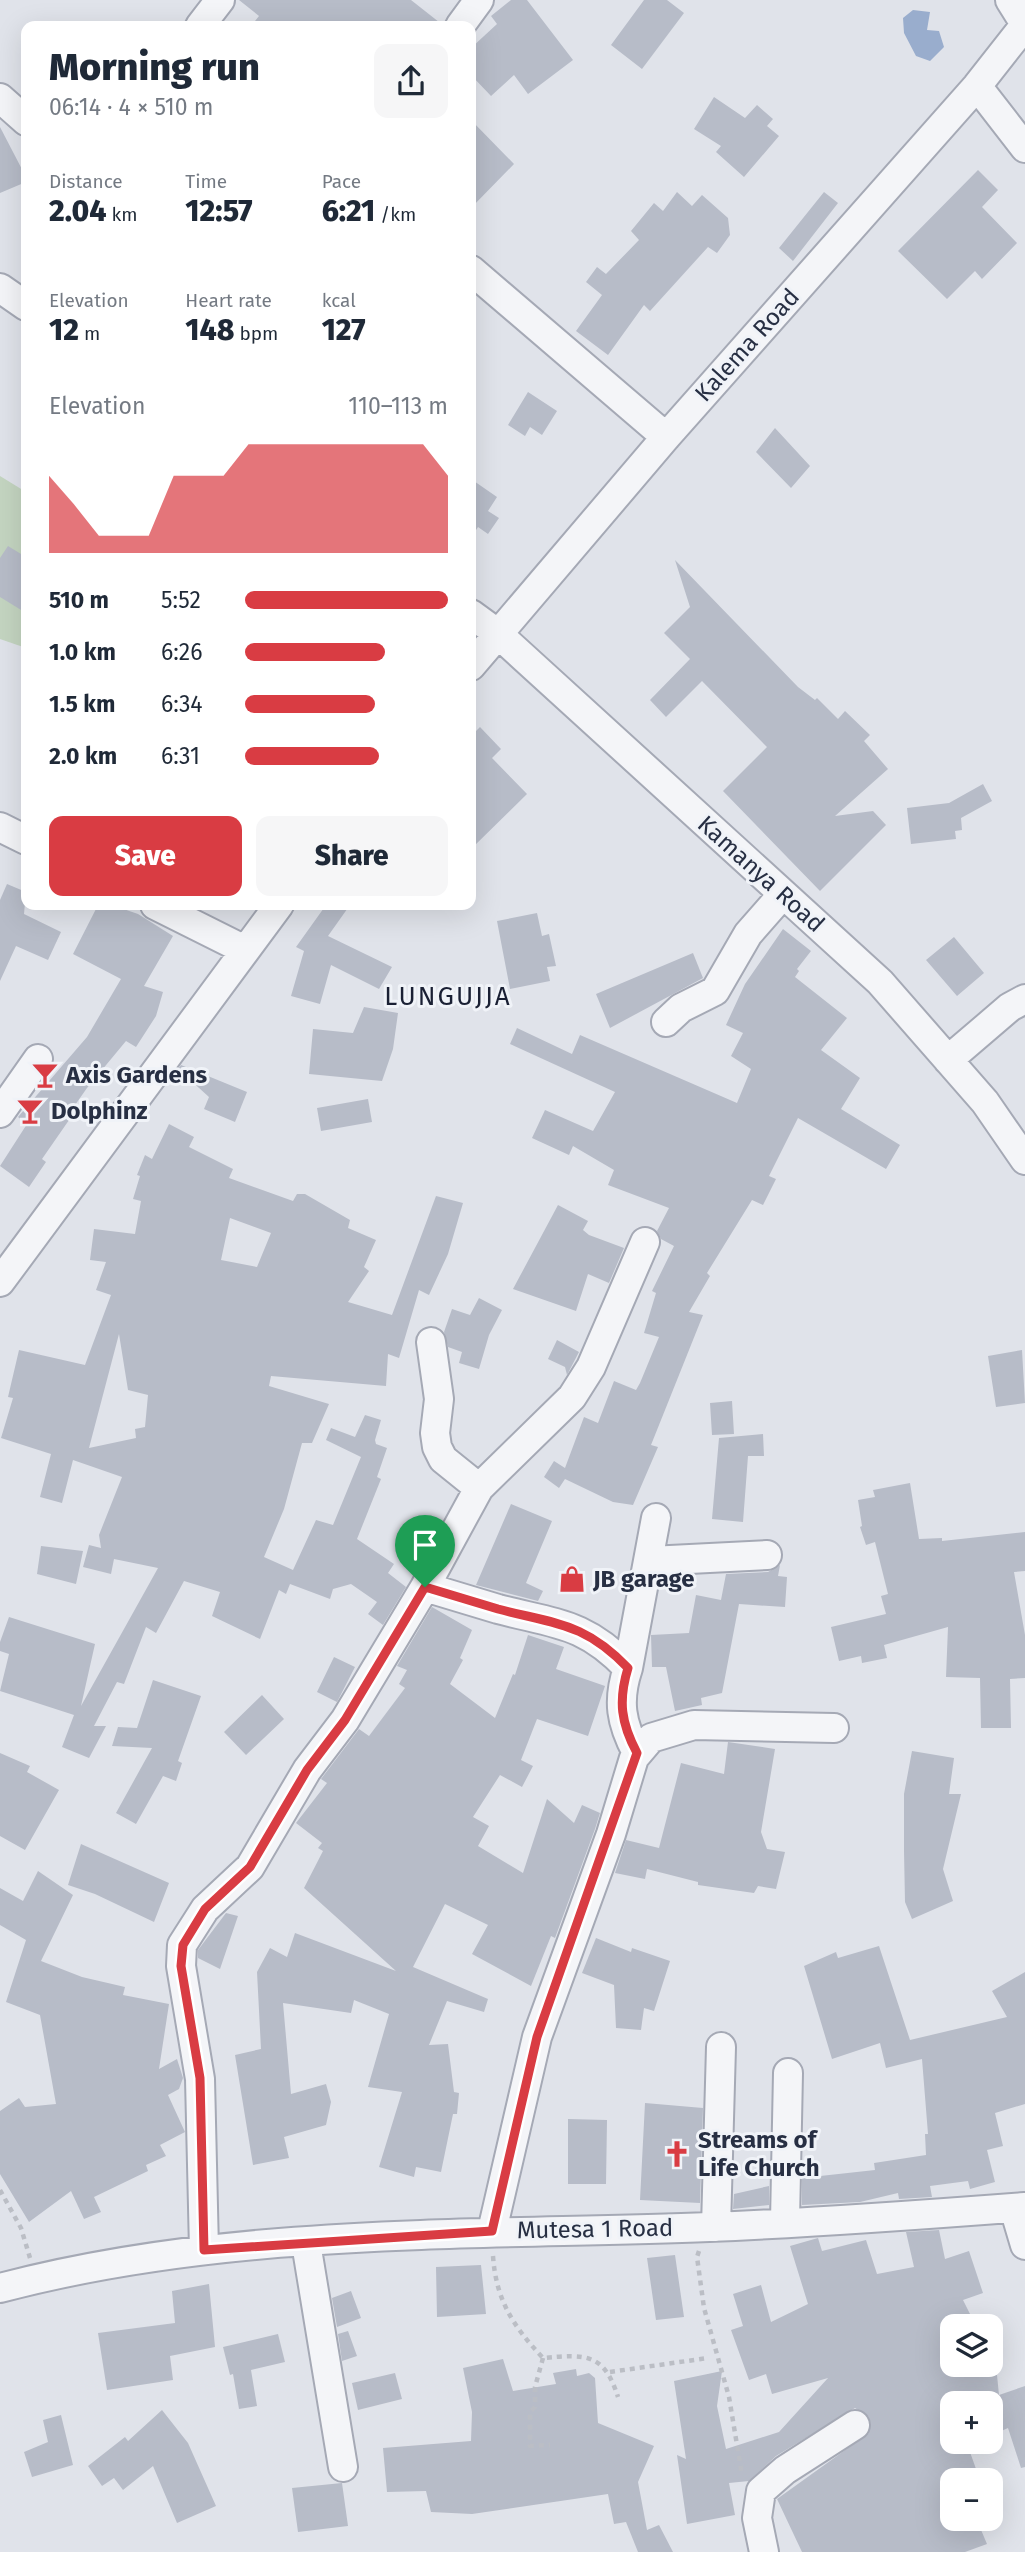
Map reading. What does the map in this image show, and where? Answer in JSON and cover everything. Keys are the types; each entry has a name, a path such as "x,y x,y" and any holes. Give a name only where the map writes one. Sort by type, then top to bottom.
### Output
{"street":[{"path":"204,21 220,0"},
{"path":"464,21 479,0"},
{"path":"1010,0 1025,25"},
{"name":"Kalema Road","path":"476,660 666,436 977,86 1025,25"},
{"path":"977,86 1025,148"},
{"path":"0,98 21,117"},
{"path":"476,274 666,436"},
{"name":"Kamanya Road","path":"476,618 497,633 880,982 985,1102 1025,1160"},
{"path":"0,827 21,838"},
{"path":"666,1022 681,1008 715,991 748,934 783,894"},
{"path":"165,910 245,950"},
{"path":"0,1282 275,910"},
{"path":"948,1060 1010,1007 1025,999"},
{"path":"0,1113 38,1059"},
{"path":"204,2250 200,2078 181,1966 183,1945 205,1909 250,1867 307,1770 345,1720 425,1587 478,1488 572,1397 592,1367 645,1242"},
{"path":"431,1342 439,1399 435,1433 437,1447 443,1459 478,1488"},
{"path":"637,1753 625,1730 621,1692 650,1561 656,1518"},
{"path":"650,1561 767,1555"},
{"path":"425,1587 500,1609 559,1621 586,1633 611,1650 628,1668"},
{"path":"492,2231 537,2037 637,1753 651,1738 694,1726 834,1728"},
{"path":"712,2227 721,2047"},
{"path":"785,2221 788,2073"},
{"path":"1020,2208 1025,2245"},
{"name":"Mutesa 1 Road","path":"0,2288 36,2279 204,2250 492,2231 712,2227 1020,2208"},
{"path":"306,2243 343,2467"},
{"path":"764,2552 757,2518 761,2491 855,2425"}],"path":[{"path":"0,2190 21,2228 36,2279"},
{"path":"712,2227 697,2257 704,2308 729,2397 744,2483 757,2518"},
{"path":"492,2231 495,2285 527,2341 543,2358 590,2357 610,2372 618,2397"},
{"path":"543,2358 535,2387 535,2406 530,2412 530,2445 550,2445"},
{"path":"610,2372 708,2358"}],"green space":[{"path":"0,476 21,489 21,646 0,639"}],"water":[{"path":"913,10 930,12 927,30 939,31 944,47 930,61 916,56 904,33 903,18"}],"building":[{"path":"239,0 411,0 438,21 255,21 259,16"},
{"path":"511,0 527,0 573,60 528,94 514,75 491,96 476,80 476,43 497,24 491,16"},
{"path":"644,0 667,0 684,13 642,69 611,45"},
{"path":"714,97 745,118 757,105 773,119 767,126 779,136 744,177 716,152 721,146 694,129"},
{"path":"476,125 514,164 476,203"},
{"path":"0,127 21,167 21,184 0,193"},
{"path":"978,170 998,190 982,207 1017,243 982,279 975,271 947,299 898,251"},
{"path":"677,192 692,206 702,195 728,218 730,235 717,253 708,247 650,311 644,305 608,355 576,331 602,295 586,282 597,267 606,274 639,240 631,231 654,203 663,211"},
{"path":"824,192 838,203 793,261 779,248"},
{"path":"528,392 557,411 542,435 530,427 525,436 508,425"},
{"path":"775,428 810,466 791,488 756,452"},
{"path":"476,482 497,497 488,511 499,518 488,534 478,527 476,530"},
{"path":"8,546 21,554 21,610 0,597 0,558"},
{"path":"675,560 798,687 815,700 817,698 838,719 845,711 870,735 864,741 888,769 835,816 873,811 886,825 820,891 723,791 767,747 702,681 666,717 650,700 690,659 664,633 690,607"},
{"path":"480,727 501,749 492,758 527,794 476,844 476,731"},
{"path":"983,784 992,801 961,818 962,830 955,831 956,839 911,844 907,808 949,803"},
{"path":"7,884 21,890 21,910 24,910 24,914 61,932 48,960 16,946 0,981 0,900"},
{"path":"95,910 126,910 138,914 173,936 144,986 163,992 156,1016 136,1047 126,1041 87,1088 73,1108 76,1110 42,1159 46,1162 29,1187 0,1166 27,1124 18,1117 87,1037 121,979 73,954"},
{"path":"322,910 346,910 328,936 392,967 379,989 331,965 320,1004 291,996 304,951 296,947"},
{"path":"537,913 542,936 549,934 556,966 547,967 550,981 510,989 497,921"},
{"path":"783,929 811,951 797,969 799,971 795,977 847,1018 821,1050 860,1078 841,1109 900,1145 886,1169 798,1118 769,1176 776,1179 763,1205 752,1200 707,1273 710,1276 689,1312 703,1315 651,1445 658,1447 633,1505 613,1502 565,1479 559,1488 544,1477 554,1461 565,1468 584,1417 598,1423 614,1381 636,1390 640,1383 659,1337 644,1333 656,1293 652,1291 674,1246 661,1239 657,1231 669,1208 608,1185 614,1170 573,1146 569,1155 532,1138 545,1110 593,1131 615,1092 510,1044 517,1028 572,1054 580,1035 737,1103 751,1069 731,1056 743,1033 726,1025 745,984"},
{"path":"954,937 984,973 957,996 926,960"},
{"path":"693,953 703,978 610,1028 596,994"},
{"path":"364,1007 398,1013 393,1049 382,1081 309,1074 313,1029 353,1033"},
{"path":"181,1065 247,1092 235,1122 204,1109 209,1097 178,1069"},
{"path":"368,1099 372,1122 321,1131 317,1108"},
{"path":"169,1124 194,1137 189,1147 233,1169 229,1178 293,1201 297,1194 305,1194 350,1220 348,1228 376,1240 364,1267 369,1271 348,1302 392,1315 436,1196 463,1203 448,1254 429,1295 419,1290 399,1358 388,1354 386,1386 271,1376 269,1386 329,1404 312,1443 302,1443 284,1509 264,1557 293,1570 316,1520 333,1525 361,1457 326,1440 331,1428 355,1437 365,1415 381,1420 375,1440 376,1444 387,1448 377,1477 381,1479 357,1539 394,1564 388,1573 406,1587 383,1625 368,1614 377,1602 351,1584 333,1589 330,1599 290,1584 286,1594 279,1590 260,1639 212,1616 220,1592 184,1581 156,1633 146,1627 124,1684 117,1682 94,1726 106,1726 89,1758 62,1747 74,1715 0,1691 9,1654 0,1651 0,1642 9,1617 95,1644 81,1706 158,1568 114,1559 111,1574 83,1567 89,1545 101,1548 99,1535 122,1477 73,1460 62,1503 40,1497 51,1454 1,1438 13,1398 8,1397 19,1350 85,1365 111,1295 96,1290 106,1262 90,1260 94,1229 135,1234 141,1201 133,1199 140,1176 137,1175 145,1155 152,1159","holes":["230,1218 271,1233 257,1267 221,1260","119,1334 128,1390 148,1395 145,1427 135,1429 136,1438 89,1448"]},
{"path":"558,1205 588,1221 583,1230 589,1235 624,1248 609,1283 588,1274 576,1311 513,1289"},
{"path":"479,1298 502,1310 489,1335 479,1369 459,1363 462,1352 448,1347 444,1332 452,1309 470,1315"},
{"path":"557,1340 579,1352 567,1375 565,1367 548,1359"},
{"path":"1022,1350 1025,1403 996,1407 988,1356"},
{"path":"732,1401 734,1434 712,1435 710,1403"},
{"path":"763,1434 764,1456 748,1456 743,1522 712,1519 719,1438"},
{"path":"910,1483 919,1539 942,1538 942,1541 1025,1532 1025,1571 1014,1572 1025,1635 1025,1678 1010,1679 1011,1728 981,1728 980,1678 946,1677 948,1627 884,1645 887,1658 862,1663 861,1656 839,1661 831,1627 886,1614 881,1596 888,1594 875,1542 866,1545 860,1527 858,1500 875,1497 873,1490"},
{"path":"511,1504 552,1521 526,1583 543,1591 538,1601 476,1585"},
{"path":"41,1546 83,1551 76,1584 37,1574"},
{"path":"780,1565 778,1576 787,1577 785,1607 739,1604 722,1693 701,1698 702,1705 675,1711 666,1667 652,1667 651,1635 689,1633 696,1595 721,1600 726,1574 768,1572"},
{"path":"432,1607 472,1630 460,1658 463,1660 450,1684 495,1718 513,1674 515,1675 528,1635 564,1647 556,1669 605,1686 588,1736 537,1719 521,1760 533,1766 522,1787 500,1775 473,1817 489,1826 478,1846 523,1873 547,1799 574,1823 582,1805 600,1813 595,1829 555,1938 551,1936 531,1986 472,1954 488,1925 445,1904 413,1967 488,1999 484,2012 447,2001 429,2045 448,2044 454,2092 459,2093 457,2114 453,2114 441,2172 416,2167 414,2177 379,2167 402,2092 368,2087 389,2014 354,2000 351,2013 283,2003 291,2094 326,2084 331,2102 326,2125 284,2137 289,2158 253,2165 235,2055 261,2049 257,1972 270,1948 287,1957 295,1933 396,1971 304,1888 323,1851 318,1848 322,1843 296,1823 327,1783 321,1779 359,1729 369,1736 405,1688 399,1684 407,1670 397,1666"},
{"path":"334,1657 355,1667 337,1702 317,1692"},
{"path":"153,1680 201,1696 178,1761 182,1763 176,1781 163,1776 136,1824 116,1813 152,1748 112,1746 118,1727 137,1728"},
{"path":"262,1695 284,1719 246,1755 224,1732"},
{"path":"728,1742 775,1749 761,1832 767,1849 785,1852 776,1889 758,1886 754,1893 698,1885 698,1882 647,1869 645,1879 615,1873 626,1840 659,1848 681,1763 724,1774"},
{"path":"912,1751 954,1758 949,1794 961,1794 943,1869 953,1901 912,1919 905,1902 904,1794"},
{"path":"0,1753 30,1766 27,1772 59,1790 25,1850 0,1836"},
{"path":"81,1844 169,1883 154,1922 95,1894 68,1885"},
{"path":"38,1871 73,1895 41,1961 82,1977 125,1987 123,1995 169,2004 159,2069 177,2059 183,2078 179,2089 168,2095 185,2132 160,2145 166,2156 146,2165 148,2171 94,2197 101,2212 84,2219 71,2191 29,2222 0,2174 0,2111 19,2098 25,2107 56,2104 40,2015 6,2002 26,1940 0,1925 0,1888 23,1901"},
{"path":"226,1913 238,1916 220,1969 198,1958 198,1950"},
{"path":"596,1938 631,1952 632,1948 670,1961 654,2011 644,2008 641,2030 616,2028 614,1985 582,1973"},
{"path":"879,1946 910,2040 1007,2017 992,1991 1025,1972 1025,2104 995,2113 1003,2146 987,2150 995,2182 970,2189 968,2181 930,2186 932,2197 899,2199 898,2193 860,2202 802,2205 802,2178 875,2170 874,2163 926,2155 925,2134 928,2134 922,2059 886,2068 880,2043 832,2059 804,1966 836,1952 838,1958"},
{"name":"Streams of Life Church","path":"645,2103 703,2108 700,2203 640,2200"},
{"path":"568,2119 607,2120 606,2184 568,2184"},
{"path":"769,2186 769,2205 733,2209 734,2194"},
{"path":"939,2230 945,2259 969,2251 983,2293 963,2300 970,2314 940,2314 940,2377 997,2377 999,2391 940,2391 940,2454 971,2454 976,2468 940,2468 940,2531 982,2531 987,2544 965,2552 802,2552 777,2499 869,2433 869,2417 855,2408 776,2456 749,2481 729,2483 735,2515 687,2524 677,2455 686,2459 674,2381 722,2371 717,2406 726,2449 779,2432 828,2378 772,2394 766,2374 749,2380 731,2330 743,2326 733,2294 761,2285 771,2322 808,2304 790,2246 818,2238 822,2251 866,2240 877,2274 914,2267 906,2232"},
{"path":"675,2255 684,2317 656,2320 647,2258"},
{"path":"481,2265 486,2314 437,2317 436,2267"},
{"path":"209,2284 215,2347 170,2356 173,2380 107,2390 98,2333 175,2323 172,2291"},
{"path":"351,2291 361,2318 337,2327 332,2298"},
{"path":"348,2331 357,2356 342,2361 338,2334"},
{"path":"278,2334 285,2362 251,2370 257,2406 239,2409 233,2374 230,2375 223,2347"},
{"path":"503,2359 513,2391 556,2384 553,2373 576,2369 577,2376 589,2373 595,2378 598,2423 654,2446 638,2482 647,2530 659,2525 673,2552 638,2552 626,2522 614,2524 608,2494 472,2514 431,2512 426,2491 387,2492 383,2448 471,2441 472,2412 463,2368"},
{"path":"395,2373 402,2399 358,2410 352,2383"},
{"path":"1025,2386 1025,2467 1021,2468 1008,2428 1003,2430 1003,2394"},
{"path":"162,2410 188,2443 216,2506 177,2523 153,2466 123,2490 114,2478 102,2486 88,2466 125,2437 128,2441"},
{"path":"61,2415 73,2465 32,2477 24,2452 48,2442 43,2420"},
{"path":"342,2483 348,2526 298,2532 292,2488"}],"place":[{"name":"Axis Gardens","path":"45,1075"},
{"name":"Dolphinz","path":"30,1111"},
{"name":"JB garage","path":"572,1579"},
{"name":"Streams of Life Church","path":"677,2154"}],"district":[{"name":"LUNGUJJA","path":"448,996"}],"route":[{"path":"425,1587 500,1609 559,1621 586,1633 611,1650 628,1668 621,1692 621,1707 625,1730 637,1753 611,1834 537,2037 492,2231 204,2250 200,2078 181,1966 183,1945 205,1909 250,1867 307,1770 345,1720 425,1587"}]}
